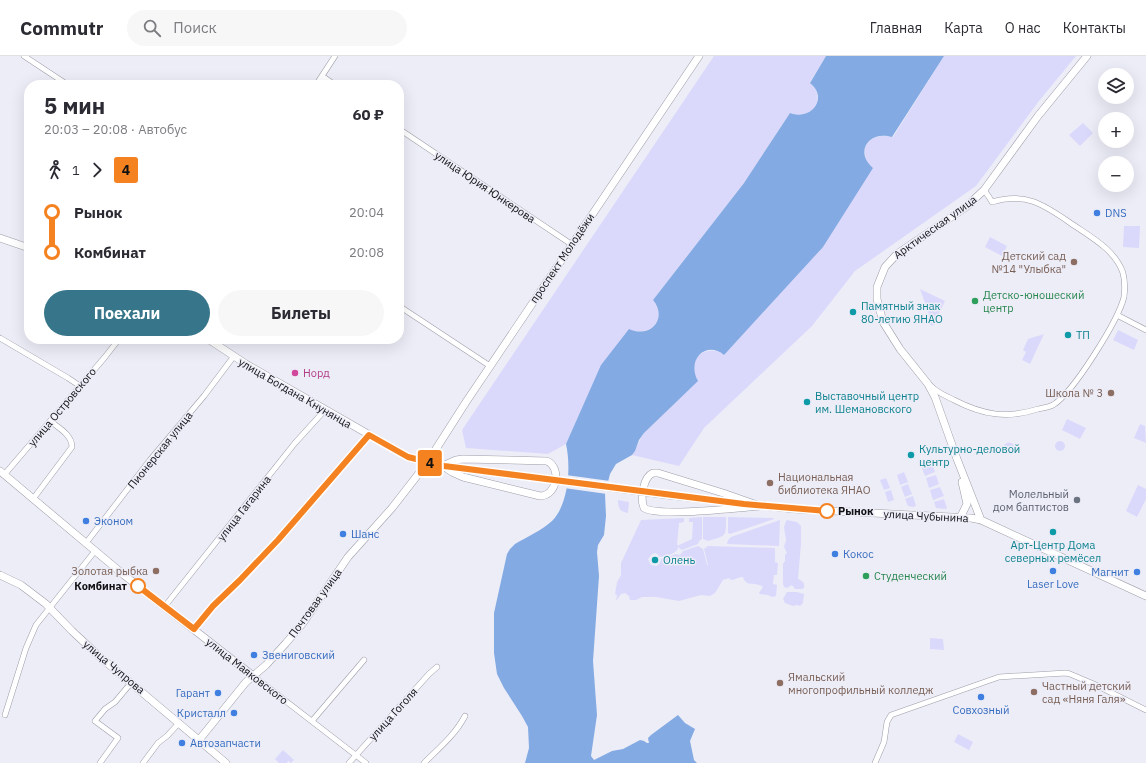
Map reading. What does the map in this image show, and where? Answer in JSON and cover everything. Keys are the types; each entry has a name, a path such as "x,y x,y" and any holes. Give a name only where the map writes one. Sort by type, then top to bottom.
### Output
{"street":[{"path":"24,56 60,80"},
{"path":"319,80 335,56"},
{"name":"проспект Молодёжи","path":"427,462 571,244 699,56"},
{"name":"Арктическая улица","path":"981,520 935,397 883,322 877,299 878,287 885,267 897,254 966,207 984,190 1038,116 1087,56"},
{"path":"322,76 328,80"},
{"name":"улица Юрия Юнкерова","path":"404,132 571,244"},
{"path":"923,378 939,394 971,409 993,415 1013,415 1053,405 1065,395 1102,342 1117,315 1124,296 1125,285 1121,268 1110,252 1055,211 1042,204 1035,201 1017,198 1008,198 992,202 984,190"},
{"path":"0,238 24,246"},
{"path":"404,309 490,366"},
{"path":"1117,315 1146,330"},
{"path":"0,338 80,386"},
{"name":"улица Островского","path":"2,473 50,421 114,344"},
{"name":"улица Богдана Кнунянца","path":"216,344 325,410 408,457 444,466 667,495"},
{"name":"Пионерская улица","path":"86,543 150,460 204,396 234,356"},
{"name":"улица Гагарина","path":"165,606 295,443 325,410"},
{"path":"33,499 72,447 72,443 68,436 50,421"},
{"path":"194,629 213,606 278,540 369,435"},
{"path":"462,459 547,461 553,465 556,474 553,489 548,495 540,496 463,477 444,466 462,459"},
{"name":"Арктическая улица","path":"957,459 966,501 965,510 960,518"},
{"name":"Почтовая улица","path":"199,740 252,675 266,665 303,623 348,557 396,503 427,462"},
{"name":"улица Маяковского","path":"2,473 95,551 366,763"},
{"path":"658,473 723,492 760,506 719,510 652,512 644,508 642,502 645,480 650,474 658,473"},
{"name":"улица Чубынина","path":"667,495 794,509 971,518 981,520 1146,595"},
{"path":"5,715 26,648 36,625 95,551"},
{"name":"улица Чупрова","path":"0,576 21,585 50,608 89,647 226,763"},
{"path":"312,721 364,660"},
{"name":"улица Гоголя","path":"349,763 437,667"},
{"path":"875,763 884,742 887,722 891,715 999,677 1066,673 1076,676 1146,710"},
{"path":"100,763 118,738 95,721 105,709 115,702 131,683"},
{"path":"424,763 452,737 459,728 465,716"},
{"path":"143,763 158,743 179,723"}],"shaded area":[{"path":"714,56 826,56 810,82 817,95 815,107 805,114 798,115 790,113 744,183 653,300 657,306 658,312 656,323 648,330 634,331 602,365 566,444 548,454 466,448 462,430"},
{"path":"944,56 1076,56 1039,101 976,186 855,271 812,326 704,428 679,466 632,455 644,433 697,381 694,374 694,366 695,360 698,356 713,350 724,355 870,166 866,159 865,153 868,142 879,136 893,137"},
{"path":"1083,123 1093,133 1080,146 1069,135"},
{"path":"1124,226 1140,226 1139,248 1123,247"},
{"path":"990,237 1007,246 1002,256 985,247"},
{"path":"920,289 945,301 933,326 927,323 929,314"},
{"path":"1118,330 1138,340 1134,350 1113,340"},
{"path":"1044,334 1030,364 1022,360 1026,352 1023,350 1028,339"},
{"path":"1067,419 1086,428 1080,439 1062,430"},
{"path":"1140,424 1145,426 1146,443 1134,438"},
{"path":"1058,441 1062,441 1064,442 1064,450 1058,451 1055,448 1055,444"},
{"path":"1009,442 1013,444 1015,448 1013,452 1009,454 1005,452 1003,448 1005,444"},
{"path":"932,463 935,472 925,476 921,466"},
{"path":"904,472 908,482 900,485 897,475"},
{"path":"936,475 939,484 929,488 926,478"},
{"path":"886,478 890,488 884,490 880,480"},
{"path":"908,484 912,494 905,497 901,487"},
{"path":"1138,485 1146,489 1146,499 1137,517 1126,511"},
{"path":"940,487 944,496 933,500 930,490"},
{"path":"891,490 894,500 888,502 885,492"},
{"path":"913,496 916,506 908,506 905,499"},
{"path":"944,499 947,508 936,508 934,502"},
{"path":"618,500 629,502 628,513 623,512 620,509"},
{"path":"702,517 702,539 698,544 682,550 679,548 679,545 692,539 693,522 689,522 689,518"},
{"path":"703,517 726,517 726,528 724,534 719,538 708,541 703,539"},
{"path":"728,517 774,519 730,534 728,533"},
{"path":"684,518 684,522 679,523 677,545 679,545 677,550 672,554 660,557 656,553 652,554 648,559 651,565 657,566 661,559 676,554 680,555 683,551 698,546 703,549 707,565 704,549 708,546 775,548 775,562 778,563 777,575 774,575 773,584 777,585 776,596 772,597 760,594 759,593 763,587 746,582 743,577 740,577 732,580 729,578 723,580 715,593 710,596 701,595 679,601 656,597 642,597 636,600 630,600 629,596 625,593 621,594 616,601 617,595 615,594 617,582 621,575 621,563 641,520"},
{"path":"780,520 779,546 727,544 731,537"},
{"path":"787,520 797,522 801,526 798,579 804,583 804,588 802,589 795,589 792,585 787,588 784,587 783,584 783,564 787,553 784,547 786,540 784,527"},
{"path":"787,592 804,594 803,603 800,606 793,606 785,603 783,599"},
{"path":"930,638 943,639 944,650 930,649"},
{"path":"958,734 973,742 969,750 954,742"},
{"path":"283,750 294,760 291,763 288,761 287,763 279,763 275,759"}],"water":[{"path":"826,56 944,56 892,137 877,137 867,144 865,155 867,162 873,168 823,247 724,355 717,351 711,350 700,354 694,366 698,381 644,433 632,455 616,464 610,474 605,494 606,516 604,535 598,545 597,552 599,576 593,661 597,715 591,756 594,760 612,751 623,749 640,740 649,743 648,738 651,735 678,715 685,723 695,729 690,741 694,760 697,763 525,763 529,748 528,727 497,674 494,653 494,613 507,554 515,544 544,527 558,514 565,495 567,484 568,453 566,444 601,365 629,329 644,331 655,325 659,314 653,300 744,183 790,113 798,115 805,114 815,107 818,101 818,95 810,83"}],"pier":[{"path":"566,475 610,481 607,494 564,488"}],"bus line":[{"name":"4","path":"138,586 194,629 213,606 240,580 299,517 369,435 408,457 444,466 667,495 794,509 827,511"}],"place":[{"name":"DNS","path":"1097,213"},
{"name":"Детский сад №14 \"Улыбка\"","path":"1074,262"},
{"name":"Детско-юношеский центр","path":"975,301"},
{"name":"Памятный знак 80-летию ЯНАО","path":"853,312"},
{"name":"ТП","path":"1068,335"},
{"name":"Норд","path":"295,373"},
{"name":"Школа № 3","path":"1111,393"},
{"name":"Выставочный центр им. Шемановского","path":"807,402"},
{"name":"Культурно-деловой центр","path":"911,455"},
{"name":"Национальная библиотека ЯНАО","path":"770,483"},
{"name":"Молельный дом баптистов","path":"1077,500"},
{"name":"Рынок","path":"827,511"},
{"name":"Эконом","path":"86,521"},
{"name":"Арт-Центр Дома северных ремёсел","path":"1053,532"},
{"name":"Шанс","path":"343,534"},
{"name":"Кокос","path":"835,554"},
{"name":"Олень","path":"655,560"},
{"name":"Золотая рыбка","path":"156,571"},
{"name":"Laser Love","path":"1053,571"},
{"name":"Магнит","path":"1137,572"},
{"name":"Студенческий","path":"866,576"},
{"name":"Комбинат","path":"138,586"},
{"name":"Звениговский","path":"254,655"},
{"name":"Ямальский многопрофильный колледж","path":"780,683"},
{"name":"Частный детский сад «Няня Галя»","path":"1034,692"},
{"name":"Гарант","path":"218,693"},
{"name":"Совхозный","path":"981,697"},
{"name":"Кристалл","path":"234,713"},
{"name":"Автозапчасти","path":"182,743"}]}
